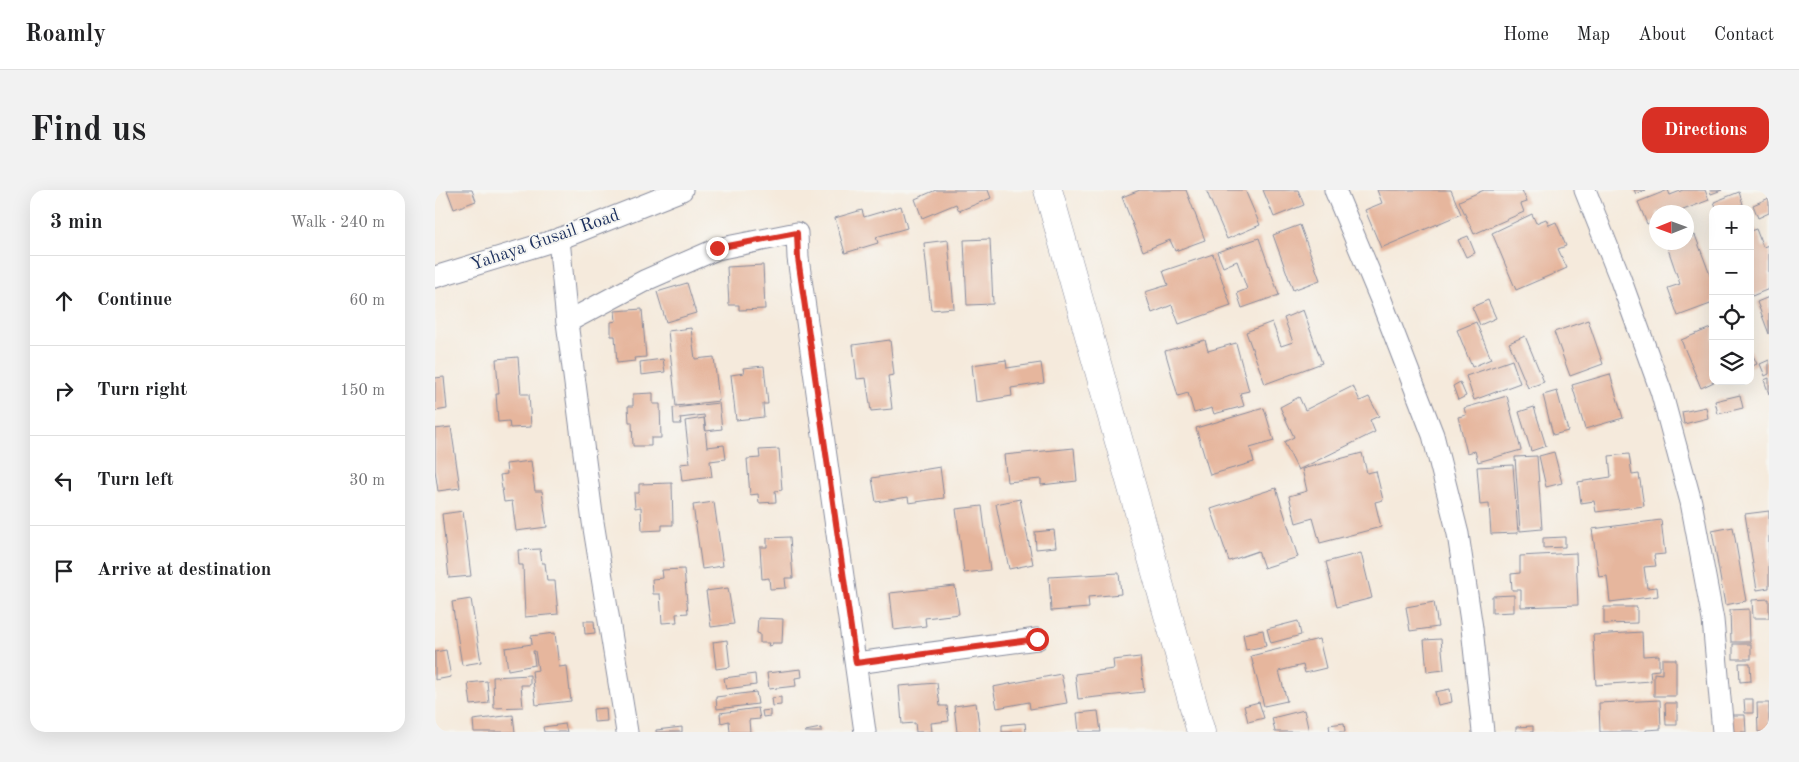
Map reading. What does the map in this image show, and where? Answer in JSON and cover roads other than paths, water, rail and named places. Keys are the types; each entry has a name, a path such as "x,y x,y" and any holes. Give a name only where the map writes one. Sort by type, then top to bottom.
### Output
{"street":[{"name":"Yahaya Gusail Road","path":"435,277 559,239 682,190"},
{"path":"1048,190 1201,732"},
{"path":"1335,190 1381,300 1433,435 1458,534 1472,628 1483,732"},
{"path":"1585,190 1620,278 1661,391 1691,502 1713,620 1723,732"},
{"path":"567,322 646,280 717,248 797,233 798,258 865,732"},
{"path":"559,239 567,322 593,522 627,732"},
{"path":"856,663 1037,639"}]}
